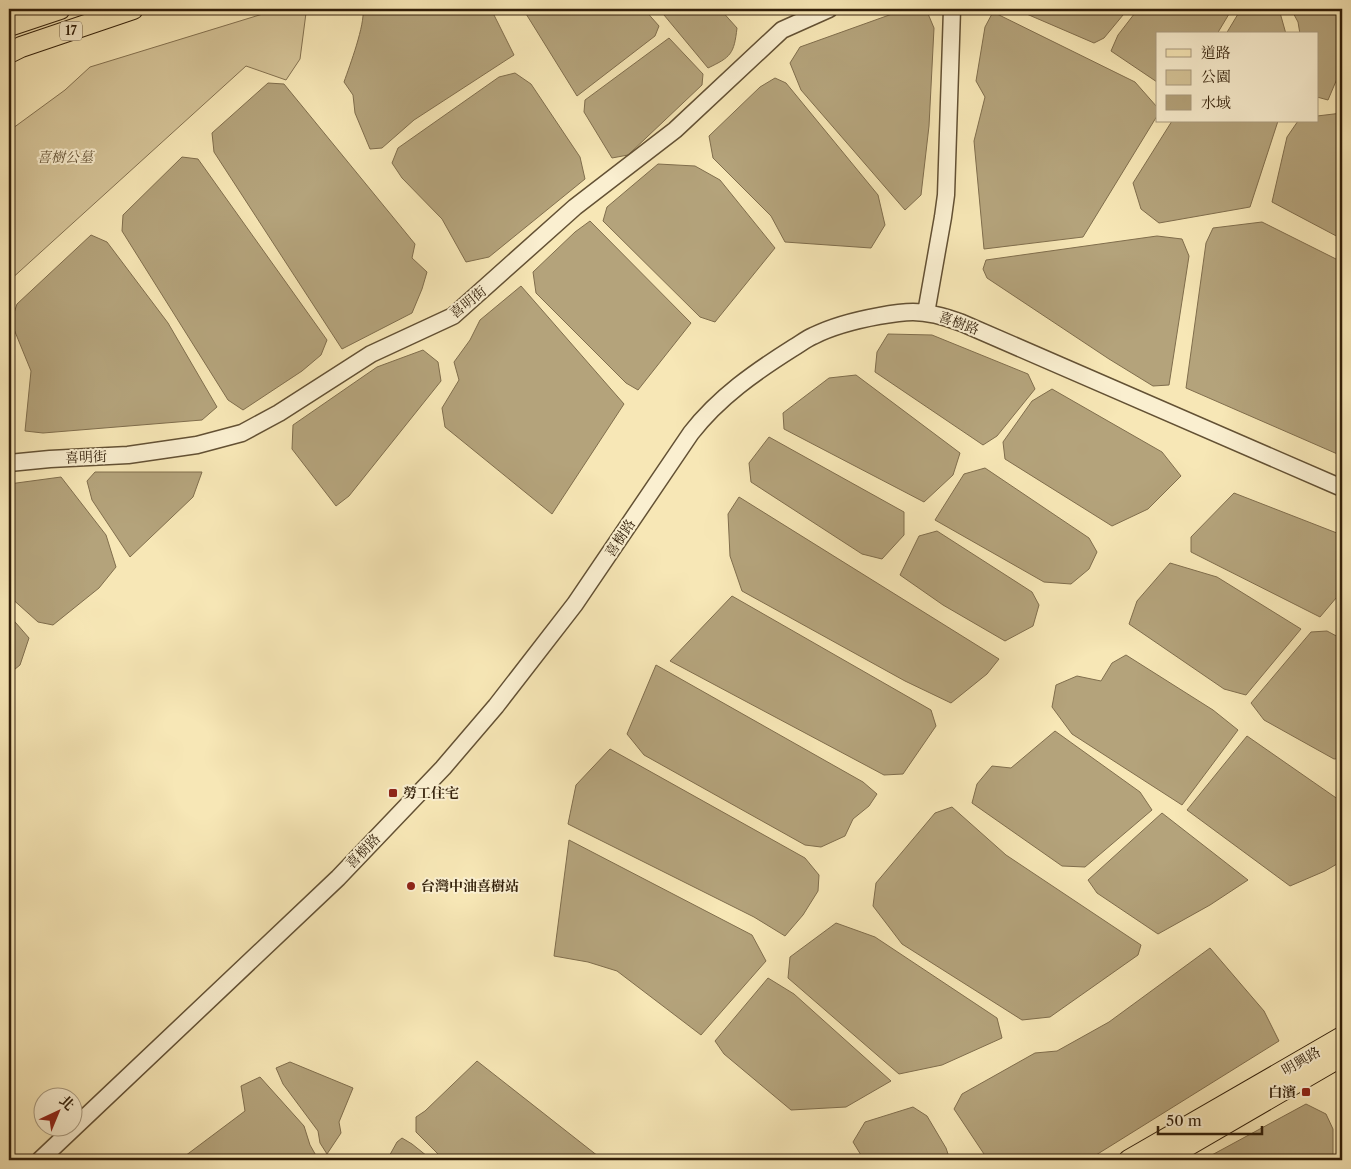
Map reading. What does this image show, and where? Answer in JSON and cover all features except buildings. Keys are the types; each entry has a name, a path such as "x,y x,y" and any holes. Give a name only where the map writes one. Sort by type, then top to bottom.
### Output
{"main road":[{"name":"17","path":"9,26 60,9"},
{"name":"17","path":"9,53 21,47 134,9"},
{"name":"明興路","path":"1129,1160 1342,1037"},
{"name":"明興路","path":"1163,1160 1342,1056"}],"street":[{"name":"喜明街","path":"9,463 128,455 197,445 242,433 264,421 371,354 453,316 575,207 675,130 782,30 829,9"},
{"path":"926,313 946,195 952,9"},
{"name":"喜樹路","path":"40,1160 338,878 442,768 496,706 569,611 702,419 748,377 814,335 864,319 912,312 942,316 970,326 1342,488"}],"green space":[{"name":"喜樹公墓","path":"279,9 295,9 306,13 300,59 286,80 246,66 9,281 9,131 65,90 90,67"}],"water":[{"path":"363,9 491,9 514,55 414,120 382,148 370,149 355,113 353,95 344,82 362,25"},
{"path":"523,9 644,9 659,26 655,36 577,96"},
{"path":"659,9 720,9 737,28 733,49 722,61 708,68"},
{"path":"906,9 926,9 934,28 929,126 921,195 905,210 801,90 790,63 800,47"},
{"path":"1015,9 1128,9 1104,38 1094,43"},
{"path":"1138,9 1232,9 1218,32 1156,32 1156,81 1111,51 1118,35"},
{"path":"1241,9 1279,9 1285,32 1227,32"},
{"path":"1291,9 1342,9 1342,67 1328,100 1318,97 1318,32 1300,32 1298,22"},
{"path":"993,12 1135,82 1156,106 1156,118 1083,237 984,249 974,141 985,97 976,81 985,27"},
{"path":"669,38 703,74 702,85 628,155 612,158 584,112 585,100"},
{"path":"515,73 531,84 580,157 585,179 489,257 466,262 442,219 402,178 392,163 398,148 499,77"},
{"path":"775,78 786,83 878,195 885,225 871,248 785,242 771,216 713,158 709,136 760,87"},
{"path":"268,83 284,84 415,244 412,258 427,272 412,313 342,349 214,152 212,133"},
{"path":"1342,113 1342,239 1272,202 1287,137 1297,122 1318,122 1318,116"},
{"path":"1171,122 1278,122 1250,207 1159,223 1141,209 1133,183"},
{"path":"182,157 198,159 327,340 321,355 302,371 243,410 228,400 122,231 123,215"},
{"path":"658,164 695,166 720,180 775,248 715,322 700,317 603,221 607,207"},
{"path":"590,221 691,323 638,390 626,383 536,293 533,272 575,232"},
{"path":"1262,222 1342,262 1342,456 1186,388 1206,243 1213,228"},
{"path":"91,235 107,242 168,323 217,407 202,420 43,433 25,431 31,371 11,322 17,304"},
{"path":"1157,236 1182,239 1189,256 1169,385 1153,386 1109,359 987,278 983,269 986,260"},
{"path":"521,286 624,404 552,514 445,427 442,408 459,380 454,362 470,340 480,320"},
{"path":"888,334 932,335 1028,374 1035,389 997,436 983,445 875,372 877,352"},
{"path":"423,350 438,362 441,381 349,496 336,506 292,449 293,425 377,367"},
{"path":"856,375 960,453 953,475 924,502 784,429 783,413 829,378"},
{"path":"1052,389 1162,452 1181,476 1148,509 1112,526 1005,459 1003,442 1032,401"},
{"path":"769,437 904,512 904,535 882,559 862,554 751,482 749,463"},
{"path":"985,468 1089,538 1097,552 1089,569 1071,584 1044,582 935,520 964,474"},
{"path":"95,472 202,472 193,497 130,557 92,500 87,481"},
{"path":"61,477 106,535 116,567 99,588 53,625 38,622 9,596 9,484"},
{"path":"1234,493 1342,535 1342,591 1320,617 1191,552 1191,537"},
{"path":"739,497 999,659 987,674 951,703 905,681 742,591 730,556 728,514"},
{"path":"937,531 1032,592 1039,605 1033,626 1005,641 943,605 900,575 919,536"},
{"path":"1170,563 1217,577 1301,629 1246,695 1224,689 1129,624 1137,601"},
{"path":"732,596 931,710 936,726 903,774 884,775 670,661"},
{"path":"9,615 29,638 20,665 9,674"},
{"path":"1327,631 1342,639 1342,758 1334,759 1264,720 1251,703 1311,632"},
{"path":"1126,655 1213,710 1238,730 1182,805 1072,734 1052,707 1056,685 1077,676 1101,681 1112,663"},
{"path":"656,665 863,782 877,794 869,806 853,819 845,836 821,847 805,845 644,755 627,734"},
{"path":"1055,731 1140,792 1152,810 1085,867 1062,866 972,803 977,784 992,766 1011,768"},
{"path":"1247,736 1342,802 1342,861 1325,871 1290,886 1187,810"},
{"path":"610,749 805,858 819,875 818,891 803,915 785,936 754,917 568,824 576,785"},
{"path":"952,807 1006,855 1141,945 1138,955 1050,1017 1022,1020 902,944 873,906 876,883 935,813"},
{"path":"1162,813 1248,880 1210,905 1158,934 1097,893 1088,880"},
{"path":"569,840 752,935 766,961 701,1035 617,971 588,962 554,956"},
{"path":"836,923 875,937 997,1018 1002,1038 942,1065 899,1074 788,978 790,957"},
{"path":"1210,948 1264,1011 1279,1041 1088,1160 988,1160 954,1109 962,1094 1035,1053 1057,1051 1109,1022"},
{"path":"768,978 794,994 891,1081 846,1107 791,1110 724,1054 715,1041"},
{"path":"477,1061 603,1160 444,1160 416,1132 416,1117 425,1111"},
{"path":"290,1062 353,1088 339,1122 341,1133 327,1154 320,1143 318,1131 283,1084 276,1068"},
{"path":"260,1077 304,1126 310,1145 318,1159 183,1160 185,1156 245,1111 241,1086"},
{"path":"1306,1104 1326,1114 1333,1129 1333,1155 1327,1160 1206,1160 1210,1156"},
{"path":"913,1107 927,1116 946,1148 950,1160 864,1160 853,1142 865,1122"},
{"path":"402,1138 432,1160 387,1160 397,1142"}],"place":[{"name":"勞工住宅","path":"393,793"},
{"name":"台灣中油喜樹站","path":"411,886"},
{"name":"白濱","path":"1306,1092"}]}
